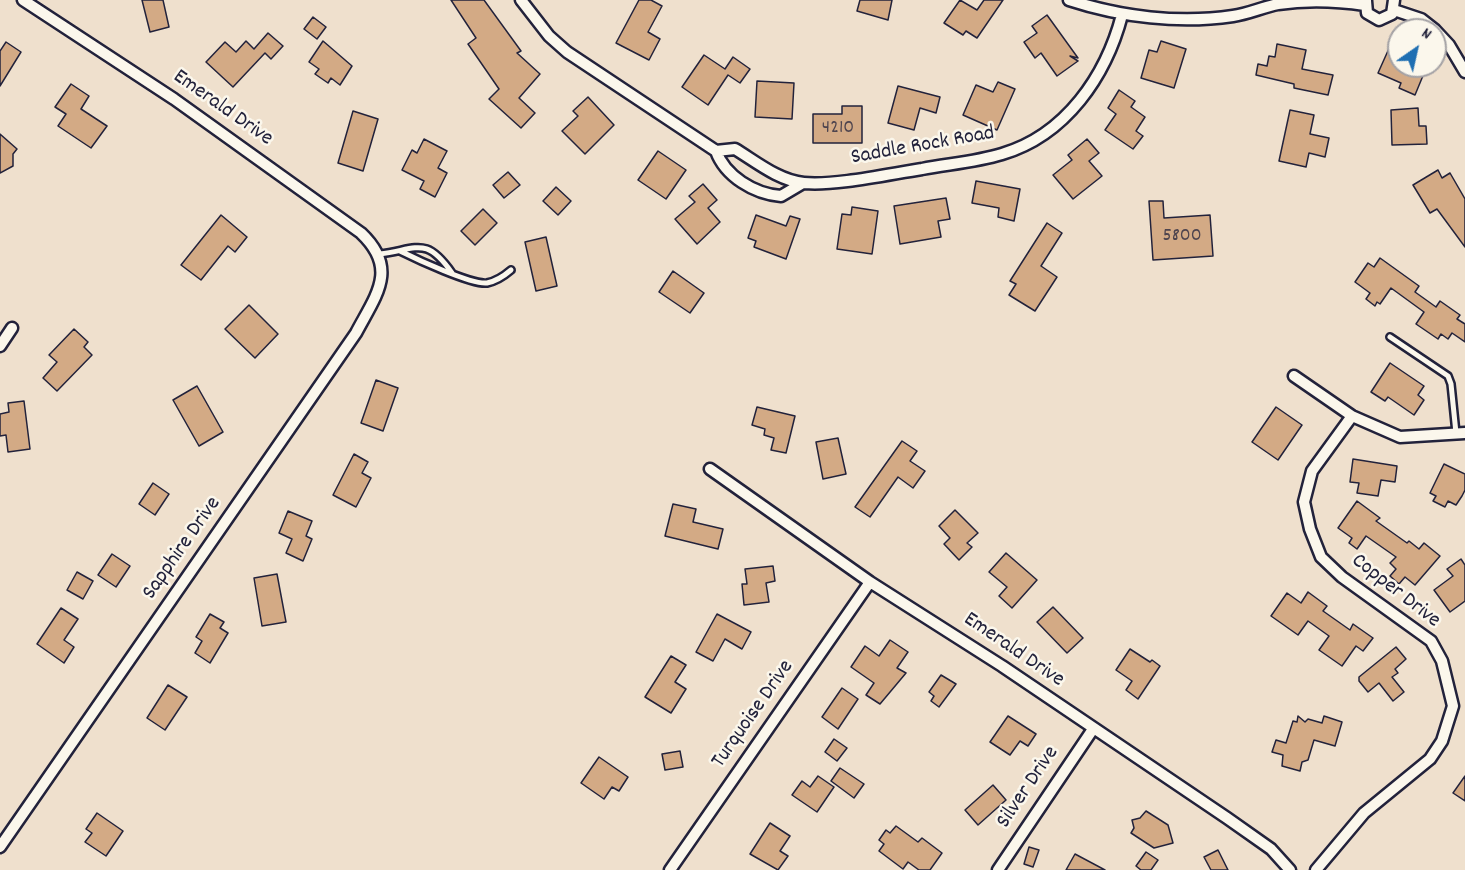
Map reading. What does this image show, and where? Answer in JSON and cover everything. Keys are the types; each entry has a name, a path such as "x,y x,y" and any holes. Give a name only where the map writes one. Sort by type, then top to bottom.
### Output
{"street":[{"name":"Emerald Drive","path":"23,0 246,149 361,233 380,254"},
{"name":"Saddle Rock Road","path":"521,0 549,36 567,52 716,151 722,167 754,190 768,195 781,196 803,183 873,177 971,161 1004,154 1024,144 1062,120 1091,88 1114,46 1122,15"},
{"path":"1069,0 1122,15 1192,18 1234,16 1289,2 1366,3 1370,17 1379,20 1389,18 1394,5 1419,18"},
{"path":"1447,43 1465,72"},
{"name":"Saddle Rock Road","path":"716,151 735,148 757,164 803,183"},
{"name":"Sapphire Drive","path":"0,847 356,333 378,289 382,266 380,254"},
{"path":"0,346 12,327"},
{"path":"1294,376 1352,416 1400,437 1460,433"},
{"name":"Copper Drive","path":"1316,870 1364,813 1430,759 1442,741 1453,706 1442,662 1431,641 1342,577 1321,557 1310,529 1304,502 1312,471 1352,416"},
{"name":"Emerald Drive","path":"710,469 870,582 993,660 1271,849 1290,870"},
{"name":"Turquoise Drive","path":"670,870 870,582"},
{"name":"Silver Drive","path":"998,870 1093,729"}],"lane":[{"path":"380,254 414,247 428,248 443,260 452,273"},
{"path":"400,251 426,265 485,284 500,279 511,270"},
{"path":"1390,337 1448,376 1460,433"}],"building":[{"path":"142,0 163,0 169,27 150,32"},
{"path":"451,0 484,0 521,51 517,53 540,74 519,98 535,113 521,128 489,99 499,89 468,44 476,38"},
{"path":"639,0 651,0 662,6 648,32 660,39 649,60 616,43"},
{"path":"860,0 892,0 888,20 857,11"},
{"path":"960,0 977,10 984,0 1003,0 977,38 966,31 963,35 944,23"},
{"path":"1047,15 1078,58 1070,56 1078,61 1057,76 1041,53 1035,58 1024,42 1037,33 1032,26"},
{"path":"313,17 326,27 317,39 304,29"},
{"path":"268,33 283,46 271,59 265,53 233,87 206,62 225,42 236,52 246,41 254,49"},
{"path":"323,41 352,66 340,85 331,78 328,83 315,74 319,69 309,62"},
{"path":"1161,41 1186,49 1174,88 1141,78 1149,50 1157,52"},
{"path":"6,42 21,52 0,86 0,51"},
{"path":"1277,44 1306,50 1302,69 1333,75 1328,95 1294,88 1294,84 1256,75 1258,64 1267,66 1269,56 1275,57"},
{"path":"1387,53 1387,77 1378,73"},
{"path":"704,55 725,69 733,57 750,69 740,83 728,75 708,105 682,87"},
{"path":"1390,78 1422,78 1415,95 1399,88 1401,83"},
{"path":"757,81 794,83 792,119 755,117"},
{"path":"998,82 1015,89 997,130 963,115 976,85 993,92"},
{"path":"71,84 89,96 81,109 107,126 91,148 58,126 66,114 55,107"},
{"path":"898,86 940,97 936,113 920,108 914,130 888,123"},
{"path":"1119,90 1135,101 1131,107 1145,117 1136,131 1143,136 1133,149 1105,130 1116,114 1108,108"},
{"path":"588,97 614,125 585,154 562,131 578,116 573,111"},
{"path":"842,106 862,106 862,143 813,143 813,114 842,114"},
{"path":"1418,108 1419,126 1426,126 1427,144 1392,145 1391,110"},
{"path":"1290,110 1314,115 1310,134 1329,138 1325,157 1309,153 1306,167 1279,161"},
{"path":"353,111 378,119 363,171 338,163"},
{"path":"0,134 17,149 13,154 13,166 0,173"},
{"path":"424,139 447,151 438,168 447,173 435,197 420,189 424,181 402,170 412,150 417,153"},
{"path":"1087,139 1099,153 1089,161 1102,176 1073,199 1053,175 1072,160 1068,155"},
{"path":"658,151 686,170 666,199 638,180"},
{"path":"1438,170 1442,178 1450,173 1465,199 1465,247 1437,209 1430,213 1413,185"},
{"path":"508,172 520,185 504,198 493,185"},
{"path":"976,181 1020,189 1014,221 998,217 999,208 972,203"},
{"path":"703,184 717,200 708,208 720,222 697,244 675,219 695,202 689,196"},
{"path":"556,187 571,201 558,215 543,201"},
{"path":"946,198 950,219 938,221 941,237 900,244 894,206"},
{"path":"1149,201 1163,201 1164,218 1210,215 1213,256 1153,260"},
{"path":"852,207 878,211 872,254 837,249 842,214 851,215"},
{"path":"483,209 497,223 475,245 461,231"},
{"path":"221,215 247,237 235,252 228,246 201,280 181,265"},
{"path":"756,215 786,226 790,216 800,219 786,259 754,247 756,241 748,238"},
{"path":"1047,223 1062,233 1041,266 1057,277 1035,311 1009,295 1016,284 1010,281"},
{"path":"546,237 557,286 536,291 525,242"},
{"path":"1380,258 1419,286 1415,292 1436,307 1440,301 1460,315 1457,319 1465,324 1465,342 1452,333 1448,339 1441,334 1438,339 1416,324 1424,312 1391,288 1380,304 1377,302 1375,306 1366,299 1370,293 1355,282 1368,263 1374,267"},
{"path":"673,271 704,293 690,313 659,292"},
{"path":"249,305 278,334 255,358 225,329"},
{"path":"74,329 88,342 84,347 92,355 57,391 43,378 57,362 49,355"},
{"path":"1390,363 1424,386 1418,395 1424,400 1414,415 1388,397 1385,401 1371,392"},
{"path":"376,380 398,388 383,431 361,423"},
{"path":"197,386 223,432 199,446 173,400"},
{"path":"24,401 30,449 8,452 6,435 0,436 0,414 9,412 8,403"},
{"path":"757,407 795,416 786,453 771,450 774,438 764,435 765,429 752,425"},
{"path":"1276,407 1302,425 1278,460 1252,442"},
{"path":"838,438 846,474 823,479 816,442"},
{"path":"902,441 917,451 910,461 925,471 913,488 898,477 870,517 855,507"},
{"path":"354,454 368,462 362,473 371,478 356,507 333,495"},
{"path":"1353,459 1397,466 1395,482 1381,480 1378,496 1357,493 1359,483 1350,482"},
{"path":"1444,464 1465,474 1465,490 1462,496 1456,505 1448,501 1445,507 1433,501 1436,496 1430,493"},
{"path":"153,483 169,494 155,515 139,504"},
{"path":"1357,501 1380,518 1376,521 1407,543 1409,541 1419,549 1424,543 1440,556 1415,585 1405,577 1399,584 1390,576 1396,569 1390,563 1396,557 1366,536 1357,549 1349,543 1352,538 1338,528"},
{"path":"673,504 696,509 693,522 723,529 718,549 665,536"},
{"path":"955,510 978,533 967,543 972,547 959,560 944,544 950,538 939,526"},
{"path":"288,511 312,521 306,536 312,539 303,561 286,553 292,539 279,533"},
{"path":"1006,553 1037,580 1012,608 999,596 1007,587 989,572"},
{"path":"112,554 130,566 116,587 98,575"},
{"path":"1461,559 1465,565 1465,601 1450,612 1434,590 1453,576 1447,569"},
{"path":"773,566 775,581 766,583 769,602 744,605 742,584 747,584 745,569"},
{"path":"77,572 93,581 83,599 67,590"},
{"path":"277,574 286,622 262,626 254,578"},
{"path":"1308,592 1327,606 1323,611 1350,630 1353,624 1373,638 1363,651 1356,646 1342,666 1319,650 1329,636 1308,621 1298,635 1271,616 1287,593 1301,603"},
{"path":"1053,607 1083,638 1067,653 1037,622"},
{"path":"61,608 78,619 64,640 74,647 64,663 37,644"},
{"path":"210,614 224,622 220,628 228,633 210,663 195,653 202,641 196,637"},
{"path":"717,614 751,632 742,649 725,639 713,661 696,652"},
{"path":"890,640 908,652 897,668 906,673 880,704 866,695 874,683 851,667 865,646 879,656"},
{"path":"1396,647 1406,659 1395,669 1398,673 1392,677 1404,692 1393,701 1379,683 1368,692 1359,681 1359,677"},
{"path":"1130,649 1160,666 1138,699 1126,690 1132,681 1116,670"},
{"path":"671,656 686,665 675,682 686,689 671,713 645,697"},
{"path":"941,675 956,684 939,707 931,701 934,696 929,692"},
{"path":"168,685 187,697 165,730 147,718"},
{"path":"842,688 858,699 838,729 822,717"},
{"path":"1008,716 1036,734 1028,746 1020,741 1010,755 990,742"},
{"path":"1298,716 1305,722 1308,719 1322,723 1324,716 1342,722 1335,746 1314,740 1308,760 1302,762 1300,771 1282,766 1283,755 1272,752 1276,740 1286,743 1293,721 1297,722"},
{"path":"834,739 847,748 837,761 825,752"},
{"path":"680,751 683,767 665,770 662,754"},
{"path":"599,757 628,777 619,791 612,787 604,799 581,783"},
{"path":"840,768 864,784 854,798 831,781"},
{"path":"818,776 834,787 817,812 792,795 802,781 810,787"},
{"path":"1465,776 1465,801 1453,793"},
{"path":"993,785 1006,800 978,825 965,810"},
{"path":"1146,811 1168,825 1173,843 1154,848 1131,833 1134,828 1132,820 1140,818"},
{"path":"97,813 123,831 106,856 85,842 92,833 86,829"},
{"path":"770,823 790,836 780,851 788,856 778,870 750,854"},
{"path":"896,826 918,842 922,838 942,853 930,870 919,870 908,862 903,869 879,851 884,844 879,840 886,830 890,833"},
{"path":"1029,847 1039,850 1033,867 1024,864"},
{"path":"1218,850 1228,870 1211,870 1204,857"},
{"path":"1146,852 1158,860 1151,870 1141,870 1136,866"},
{"path":"1075,854 1105,870 1066,870"}]}
